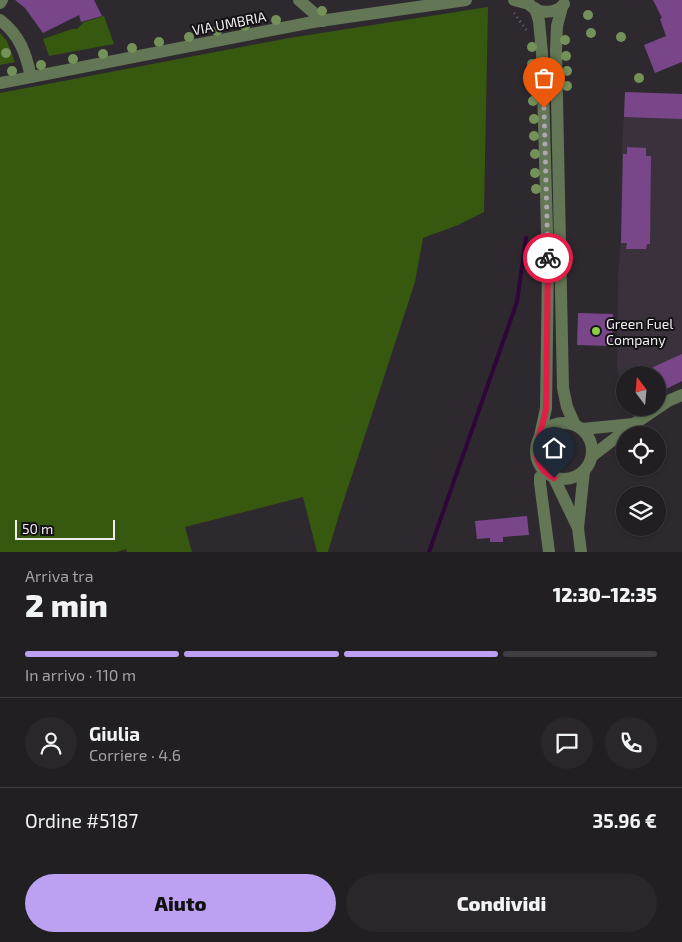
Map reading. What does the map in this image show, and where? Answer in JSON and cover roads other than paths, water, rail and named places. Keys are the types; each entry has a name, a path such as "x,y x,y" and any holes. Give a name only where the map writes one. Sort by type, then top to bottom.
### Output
{"street":[{"path":"299,0 323,21"},
{"name":"VIA UMBRIA","path":"0,83 323,21 466,0"},
{"path":"514,0 530,4 547,12 554,12 564,3"},
{"path":"549,552 540,477 549,475 570,479 584,471 592,456 590,440 579,427 567,407 563,388 556,50 558,26 564,3"},
{"path":"530,4 539,21 542,53 548,266 546,408 540,436 536,445 536,455 539,464 549,475 578,528"},
{"path":"0,20 10,28 23,46 31,77"},
{"path":"592,456 634,424 668,401 682,395"},
{"path":"540,436 547,428 566,422 579,427 634,424"},
{"path":"581,552 578,528 584,471"}],"waterway":[{"path":"429,552 517,302 526,238"}],"place":[{"name":"Green Fuel Company","path":"596,331"}]}
